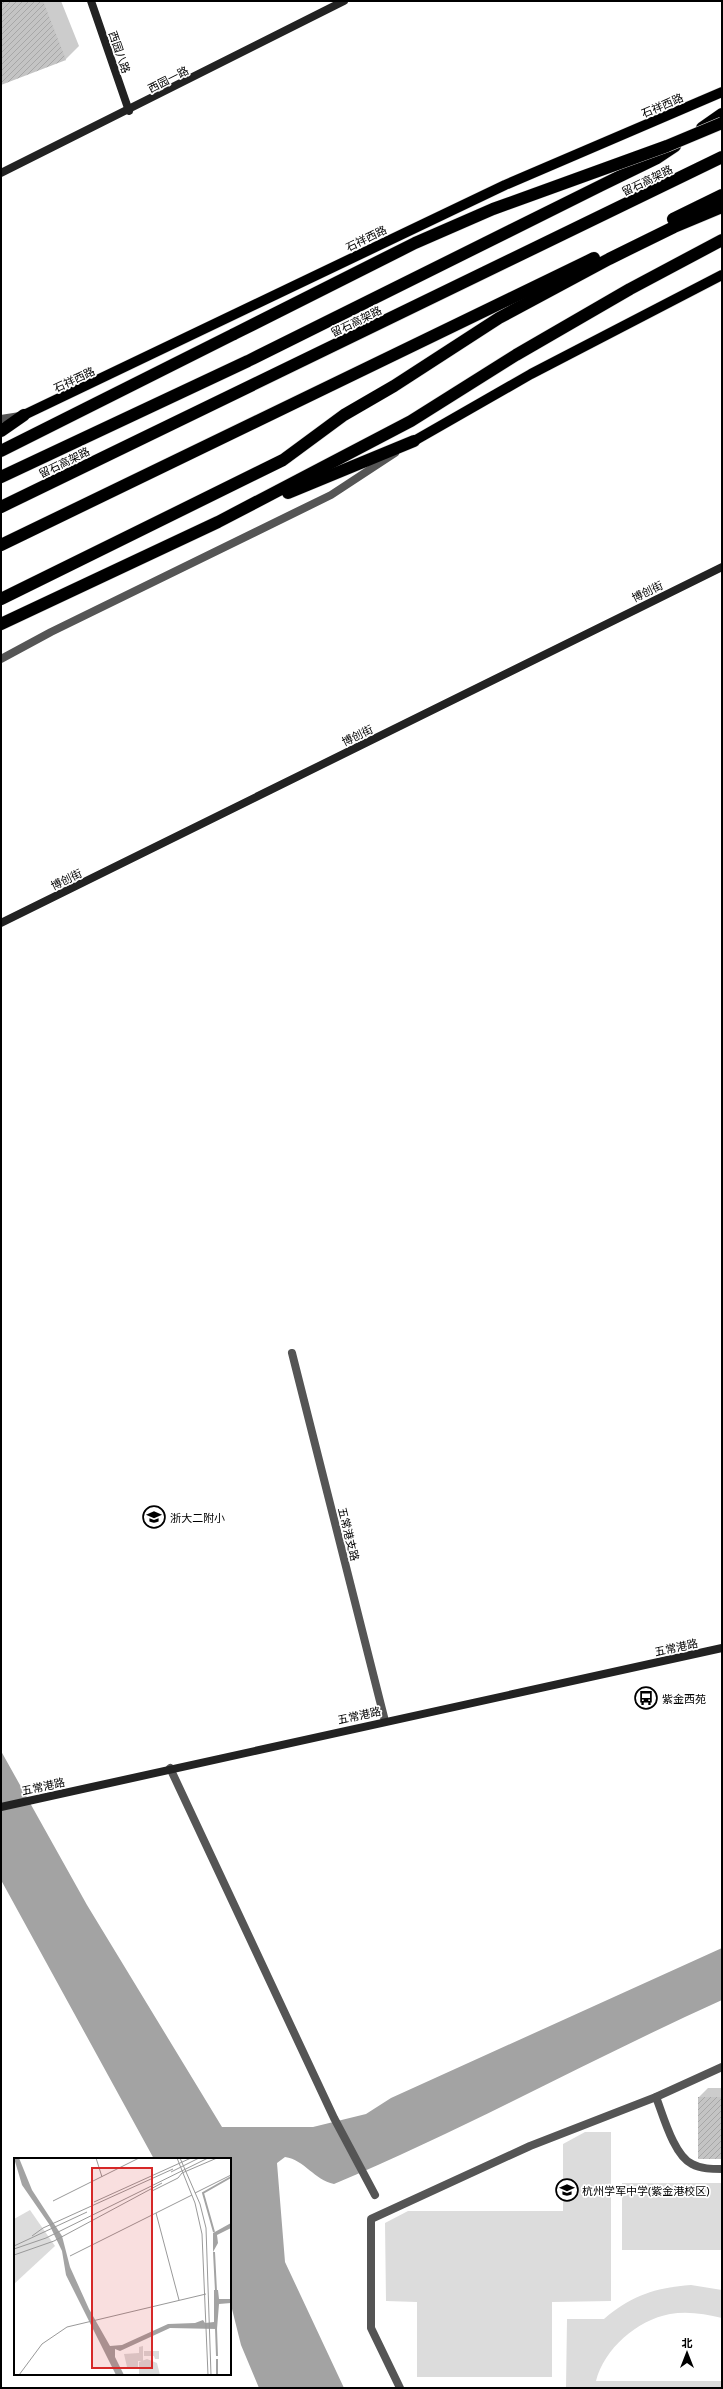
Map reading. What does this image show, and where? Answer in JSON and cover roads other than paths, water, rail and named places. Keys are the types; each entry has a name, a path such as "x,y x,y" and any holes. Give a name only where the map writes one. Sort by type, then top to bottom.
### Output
{"highway":[{"path":"1,477 248,361 657,158 722,114"},
{"path":"1,451 415,244 493,209 667,146 722,123"},
{"name":"留石高架路","path":"1,508 722,157"},
{"path":"1,545 722,195"},
{"path":"1,599 283,460 344,414 394,386 499,318 615,256 674,227 722,208"},
{"path":"1,624 218,522 411,421 516,355 630,289 722,240"},
{"path":"1,431 24,415"},
{"path":"218,522 414,441"}],"main road":[{"name":"石祥西路","path":"24,415 505,185 722,92"},
{"path":"414,441 545,367 722,274"}],"street":[{"name":"西园八路","path":"91,1 129,111"},
{"name":"西园一路","path":"1,173 129,111 344,1"},
{"path":"1,419 24,415"},
{"path":"1,659 51,632 331,496 414,441"},
{"name":"博创街","path":"1,923 722,567"},
{"name":"五常港支路","path":"292,1353 385,1721"},
{"name":"五常港路","path":"1,1807 170,1768 722,1648"},
{"path":"170,1768 334,2118 375,2195"},
{"path":"400,2388 371,2328 371,2218 530,2146 656,2097 722,2067"},
{"path":"656,2097 678,2152 690,2164 706,2169 722,2169"}],"place":[{"name":"浙大二附小","path":"154,1517"},
{"name":"紫金西苑","path":"646,1698"},
{"name":"杭州学军中学(紫金港校区)","path":"567,2190"}]}
